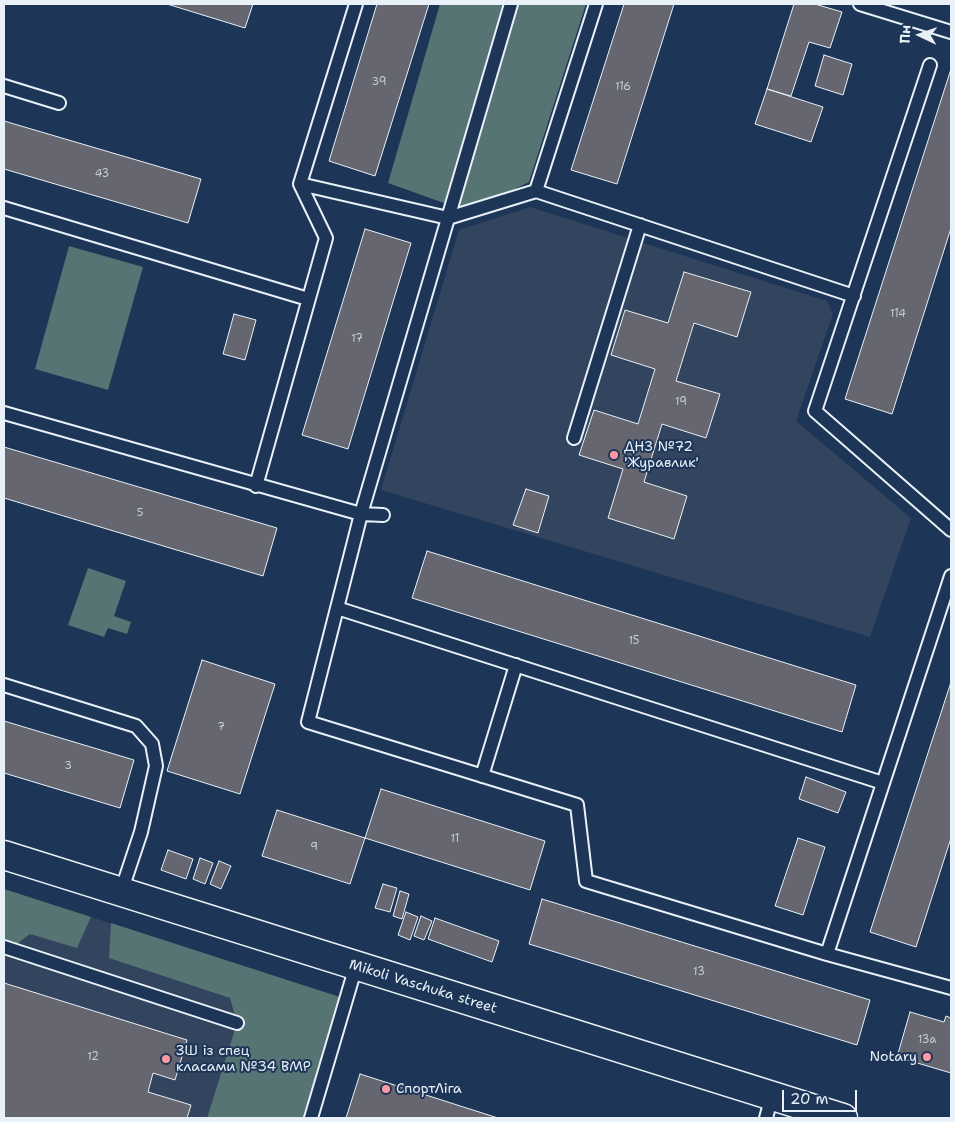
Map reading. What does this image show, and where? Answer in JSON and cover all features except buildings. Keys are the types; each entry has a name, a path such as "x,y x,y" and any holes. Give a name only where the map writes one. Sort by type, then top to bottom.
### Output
{"street":[{"name":"Mikoli Vaschuka street","path":"4,855 356,966 769,1107 843,1118"}],"lane":[{"path":"256,486 326,238 300,184 356,4"},
{"path":"511,4 361,514 308,722 577,805 586,881 827,954 951,988"},
{"path":"536,191 596,4"},
{"path":"860,4 951,32"},
{"path":"930,65 815,412 951,530"},
{"path":"4,86 59,103"},
{"path":"300,184 448,218 536,191 854,296"},
{"path":"4,208 308,299"},
{"path":"574,438 640,226"},
{"path":"4,413 256,486 361,514 383,515"},
{"path":"827,954 951,576"},
{"path":"337,608 883,783"},
{"path":"482,776 516,665"},
{"path":"4,685 136,726 152,744 156,766 141,832 121,892"},
{"path":"4,947 237,1023"},
{"path":"310,1118 356,966"}],"shaded area":[{"name":"ДНЗ №72 'Журавлик'","path":"530,207 827,301 833,314 796,421 911,518 870,637 381,490 459,230"},
{"name":"ЗШ із спец класами №34 ВМР","path":"4,889 346,999 310,1118 4,1118"}],"green space":[{"path":"440,4 586,4 529,182 469,212 388,183"},
{"path":"69,246 143,267 108,390 35,369"},
{"path":"88,568 126,581 114,616 131,622 127,634 108,628 104,637 68,625"},
{"path":"4,889 91,917 77,948 30,934 10,949 4,947"},
{"path":"111,923 346,999 311,1118 207,1118 237,1023 230,998 109,958"}],"place":[{"name":"ДНЗ №72 'Журавлик'","path":"614,455"},
{"name":"Notary","path":"927,1057"},
{"name":"ЗШ із спец класами №34 ВМР","path":"166,1059"},
{"name":"СпортЛіга","path":"386,1089"}]}
